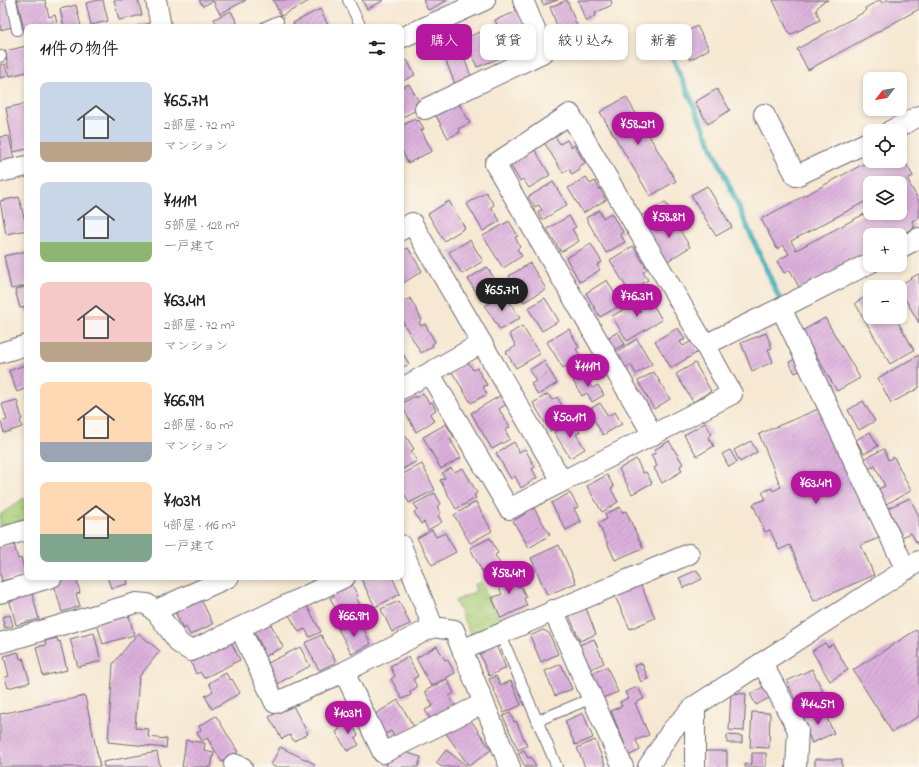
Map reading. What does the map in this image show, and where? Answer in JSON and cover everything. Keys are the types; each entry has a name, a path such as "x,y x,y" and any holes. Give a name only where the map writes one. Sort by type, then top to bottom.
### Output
{"street":[{"path":"156,0 160,24"},
{"path":"404,37 485,0"},
{"path":"425,109 544,52 523,0"},
{"path":"430,374 509,509 562,481 653,435 732,394 706,345 570,114 495,164 653,435"},
{"path":"764,114 796,176 863,143"},
{"path":"904,124 919,116"},
{"path":"0,172 24,167"},
{"path":"404,228 412,223 562,481"},
{"path":"907,244 919,238"},
{"path":"706,345 863,267"},
{"path":"648,767 672,730 695,706 913,566 782,308"},
{"path":"404,387 482,343"},
{"path":"0,353 24,346"},
{"path":"0,538 24,531"},
{"path":"404,553 433,627"},
{"path":"462,650 690,554"},
{"path":"0,593 42,580"},
{"path":"154,611 222,580"},
{"path":"0,643 136,603 147,604 180,644 191,651 340,580"},
{"path":"554,610 623,767"},
{"path":"240,628 275,704 344,672 433,627 454,630 510,767"},
{"path":"762,663 798,730 796,767"},
{"path":"344,672 383,753 484,703"},
{"path":"695,706 695,767"}],"lane":[{"path":"11,0 17,30"},
{"path":"348,0 360,24"},
{"path":"272,24 278,21"},
{"path":"500,633 557,767"},
{"path":"537,721 592,698"}],"green space":[{"path":"24,498 24,526 0,534 0,515"},
{"path":"481,582 500,621 471,635 455,601 476,591 474,585"}],"building":[{"path":"6,0 12,27 0,30 0,2"},
{"path":"17,0 45,0 49,17 55,15 57,24 24,24 24,29"},
{"path":"103,0 108,21 91,24 86,3"},
{"path":"114,0 138,0 142,15 119,20"},
{"path":"199,0 246,0 220,14 213,1 203,6"},
{"path":"273,0 311,0 281,16"},
{"path":"362,0 384,0 367,9"},
{"path":"423,0 448,0 428,10"},
{"path":"541,0 558,0 543,5"},
{"path":"567,0 576,24 556,24 550,7"},
{"path":"578,0 611,0 612,5 595,13 596,15 586,22"},
{"path":"773,0 828,0 821,3 816,10 820,20 790,35"},
{"path":"880,0 882,3 887,0 919,0 919,9 808,70 797,49 866,11 865,8"},
{"path":"76,5 81,24 63,24 60,9"},
{"path":"320,9 328,24 294,24"},
{"path":"231,11 238,24 216,24 214,19"},
{"path":"518,11 523,24 497,24 495,20"},
{"path":"697,26 709,49 692,59 692,29"},
{"path":"480,32 480,60 495,60 477,67 472,55 472,35"},
{"path":"24,47 24,73 10,76 5,51"},
{"path":"407,60 415,75 404,80 404,62"},
{"path":"446,60 465,60 472,78 455,84"},
{"path":"5,64 8,76 0,78 0,65"},
{"path":"409,84 422,107 404,116 404,86"},
{"path":"717,89 730,110 708,124 695,102"},
{"path":"626,97 676,181 650,196 600,112"},
{"path":"458,102 470,123 458,129 460,132 448,138 435,114"},
{"path":"24,104 24,150 14,152 6,108"},
{"path":"415,119 417,121 419,120 424,129 421,130 432,151 408,163 404,154 404,124"},
{"path":"553,133 560,144 567,140 571,147 574,145 585,163 579,167 580,170 572,175 569,169 563,173 542,139"},
{"path":"9,136 14,160 0,162 0,137"},
{"path":"535,150 550,175 529,188 523,179 520,181 510,165"},
{"path":"863,164 863,168 907,168 907,165 913,176 907,179 919,201 919,217 912,221 915,227 907,231 907,228 863,228 863,255 800,289 790,270 784,273 777,261 789,254 783,245 777,249 761,219"},
{"path":"586,177 590,184 595,181 606,200 583,213 568,188"},
{"path":"553,182 567,205 542,220 538,212 542,210 539,205 535,207 528,197"},
{"path":"707,186 732,227 716,236 691,195"},
{"path":"486,192 494,205 491,207 500,221 483,231 467,204"},
{"path":"19,197 24,218 24,231 6,234 0,201"},
{"path":"449,201 465,228 444,241 428,214"},
{"path":"665,202 672,213 648,227 641,216"},
{"path":"599,210 603,218 611,213 623,232 620,234 625,242 606,253 586,218"},
{"path":"569,216 576,227 572,229 579,241 561,252 547,229"},
{"path":"672,217 690,247 666,262 648,231"},
{"path":"509,221 518,236 515,237 520,247 517,249 522,256 503,268 483,236"},
{"path":"470,240 483,261 462,274 449,252"},
{"path":"591,244 602,262 597,265 600,270 580,282 566,258"},
{"path":"633,246 647,269 643,272 648,280 629,292 610,260"},
{"path":"408,248 422,271 404,283 404,250"},
{"path":"24,252 24,286 11,289 4,256"},
{"path":"530,263 546,289 524,302 509,276"},
{"path":"487,267 501,289 481,301 468,279"},
{"path":"918,274 919,275 919,323 907,302 907,281"},
{"path":"607,280 621,305 600,317 586,293"},
{"path":"24,287 24,307 20,308 15,290"},
{"path":"646,292 662,320 627,341 612,316 632,305 637,313 641,311 634,300"},
{"path":"505,294 520,318 500,330 485,306"},
{"path":"410,298 422,320 419,322 421,326 425,324 435,342 432,344 433,346 421,353 404,324 404,301"},
{"path":"545,298 559,321 542,331 528,308"},
{"path":"863,298 863,317 855,303"},
{"path":"825,318 860,378 837,391 802,331"},
{"path":"867,324 899,324 914,350 890,364"},
{"path":"522,326 540,354 516,368 506,352 516,346 509,334"},
{"path":"678,328 685,339 680,342 683,346 692,341 698,352 671,368 655,341"},
{"path":"569,329 579,347 576,349 581,357 563,368 547,342"},
{"path":"618,332 625,344 614,350 607,338"},
{"path":"766,333 772,348 768,349 773,362 752,371 741,343"},
{"path":"637,339 652,364 636,374 631,365 625,369 615,352"},
{"path":"404,355 409,364 404,366"},
{"path":"919,355 919,388 891,403 878,378"},
{"path":"797,358 802,370 795,373 789,362"},
{"path":"544,361 557,383 538,395 531,384 536,381 529,370"},
{"path":"468,362 473,370 477,368 487,385 483,387 487,394 471,403 452,372"},
{"path":"695,363 711,391 693,402 676,374"},
{"path":"24,365 24,389 17,392 9,371"},
{"path":"654,372 670,399 654,409 638,381"},
{"path":"584,374 592,388 598,385 604,395 592,402 587,393 582,396 573,381"},
{"path":"423,393 429,403 432,402 436,410 430,414 434,421 416,432 404,410 404,402 415,396 416,398"},
{"path":"503,394 509,403 499,409 510,427 505,430 510,439 492,449 471,413"},
{"path":"548,394 552,400 557,397 570,419 550,431 533,403"},
{"path":"17,400 22,419 20,420 22,427 4,433 1,422 7,420 2,404"},
{"path":"863,401 875,421 859,430 848,410"},
{"path":"600,403 608,416 615,412 622,424 603,435 588,410"},
{"path":"823,407 879,538 861,545 874,575 814,601 790,545 779,550 770,530 765,532 753,504 766,499 762,492 772,488 773,491 781,487 759,434"},
{"path":"573,421 580,432 576,434 585,449 570,458 554,432"},
{"path":"705,423 712,434 708,437 714,446 697,456 684,435"},
{"path":"446,424 454,437 450,439 461,458 441,469 423,437"},
{"path":"870,432 878,446 864,454 856,440"},
{"path":"405,435 414,449 411,451 417,461 404,468"},
{"path":"669,441 683,464 680,466 682,471 662,483 654,468 657,466 651,455 656,453 654,450"},
{"path":"751,441 757,452 740,462 734,450"},
{"path":"514,442 519,452 525,449 535,467 532,469 537,478 521,488 515,476 511,479 496,453"},
{"path":"884,449 888,460 894,457 911,491 886,504 878,489 885,486 875,466 868,469 863,459"},
{"path":"730,450 737,462 729,467 722,454"},
{"path":"636,459 643,473 646,472 652,483 632,494 619,469"},
{"path":"422,464 435,490 409,503 404,493 404,473"},
{"path":"451,468 454,472 463,468 477,493 474,495 476,498 456,509 440,480 445,478 442,473"},
{"path":"607,475 614,487 611,489 618,502 602,512 587,486"},
{"path":"435,493 441,504 437,506 441,514 438,516 442,522 428,530 424,522 421,524 414,512 418,510 414,504"},
{"path":"570,493 578,507 574,509 581,522 566,530 551,503"},
{"path":"910,498 919,516 919,545 911,533 902,537 888,508"},
{"path":"476,502 492,531 470,543 454,515"},
{"path":"532,505 550,535 529,548 513,521 525,514 523,511"},
{"path":"620,507 622,512 626,511 643,548 615,560 598,523 607,519 605,514"},
{"path":"432,530 436,537 445,533 456,552 432,565 417,538"},
{"path":"490,538 498,553 495,555 500,564 483,573 470,548"},
{"path":"14,544 18,559 21,558 24,568 24,576 2,581 0,574 0,548"},
{"path":"559,545 576,583 547,595 531,558"},
{"path":"510,570 518,587 521,586 526,597 524,598 527,606 501,618 492,598 502,594 494,577"},
{"path":"697,570 702,579 684,588 679,578"},
{"path":"77,580 80,593 76,594 80,606 62,612 53,581"},
{"path":"108,580 127,580 128,584 111,588"},
{"path":"362,580 393,580 400,594 375,607"},
{"path":"351,583 364,612 341,624 337,616 339,614 330,598 334,596 333,593"},
{"path":"640,583 655,618 630,629 614,594"},
{"path":"31,590 39,619 16,625 10,602 13,601 12,595"},
{"path":"199,595 213,624 190,635 186,627 183,629 173,607"},
{"path":"399,601 410,624 392,632 381,609"},
{"path":"305,602 321,632 310,637 305,629 299,632 289,615"},
{"path":"586,608 596,634 580,641 569,615"},
{"path":"128,611 134,635 103,644 96,620"},
{"path":"10,615 13,626 5,628 2,617"},
{"path":"268,619 283,647 262,658 259,651 263,649 254,631"},
{"path":"350,622 355,630 362,626 371,644 352,654 338,629"},
{"path":"543,630 549,633 558,654 541,662 530,636"},
{"path":"916,630 919,634 919,716 892,732 853,670"},
{"path":"94,633 101,661 78,667 70,639"},
{"path":"138,633 160,651 139,677 135,728 149,729 148,737 167,739 166,748 108,742 113,664"},
{"path":"321,635 336,662 319,670 305,643"},
{"path":"57,638 58,642 60,641 67,670 43,676 36,647 46,645 45,641"},
{"path":"229,638 240,660 204,678 200,672 196,674 189,658"},
{"path":"594,639 604,663 588,670 577,646"},
{"path":"495,643 506,668 489,676 478,650"},
{"path":"825,643 828,647 833,644 848,670 830,681 812,651"},
{"path":"437,646 455,673 431,686 416,658"},
{"path":"300,647 310,666 277,684 266,664"},
{"path":"18,652 20,659 23,658 30,682 8,688 5,677 9,676 4,656"},
{"path":"408,657 418,676 413,679 417,687 410,692 411,695 402,699 391,679 395,676 390,666"},
{"path":"642,663 648,679 641,682 634,666"},
{"path":"561,664 572,689 555,696 545,671"},
{"path":"607,667 618,692 600,699 590,674"},
{"path":"812,669 823,691 797,704 787,681"},
{"path":"226,673 230,680 232,679 240,693 212,709 205,696 213,691 209,683"},
{"path":"496,676 500,685 511,681 521,705 504,713 489,679"},
{"path":"447,679 454,693 449,696 455,706 430,719 425,710 433,706 425,691"},
{"path":"638,687 644,699 635,703 649,735 636,740 640,750 626,757 621,746 625,745 611,711 622,706 620,702 628,698 625,692"},
{"path":"763,687 769,698 756,705 750,694"},
{"path":"731,693 746,694 744,731 729,730"},
{"path":"85,696 100,767 0,767 0,714"},
{"path":"398,700 414,727 395,738 391,731 383,735 372,716"},
{"path":"292,704 308,734 294,741 290,735 282,739 269,717"},
{"path":"823,710 834,733 812,743 802,719"},
{"path":"752,712 770,713 769,748 750,747"},
{"path":"510,713 514,722 516,721 527,746 518,750 503,716"},
{"path":"583,713 593,738 575,745 565,721"},
{"path":"216,716 238,752 222,762 207,738 202,741 197,733 201,730 199,726"},
{"path":"468,716 491,750 469,766 445,732"},
{"path":"349,719 358,735 355,738 359,745 347,751 336,732 340,729 338,725"},
{"path":"727,735 742,736 742,743 727,743"},
{"path":"186,740 205,743 204,751 214,753 211,767 182,767"},
{"path":"595,740 606,767 585,767 577,748"},
{"path":"280,747 315,764 313,767 275,767 271,765"},
{"path":"398,750 421,757 418,767 386,767 390,755"},
{"path":"446,750 466,765 465,767 442,767 436,763"},
{"path":"524,750 528,758 531,757 536,767 525,767 518,753"},
{"path":"705,751 727,751 727,767 705,767"},
{"path":"157,752 160,767 104,767 103,762"},
{"path":"752,753 766,753 766,767 745,767 745,764 752,764"},
{"path":"815,759 842,759 842,767 815,767"}],"waterway":[{"path":"674,60 779,298"}]}
